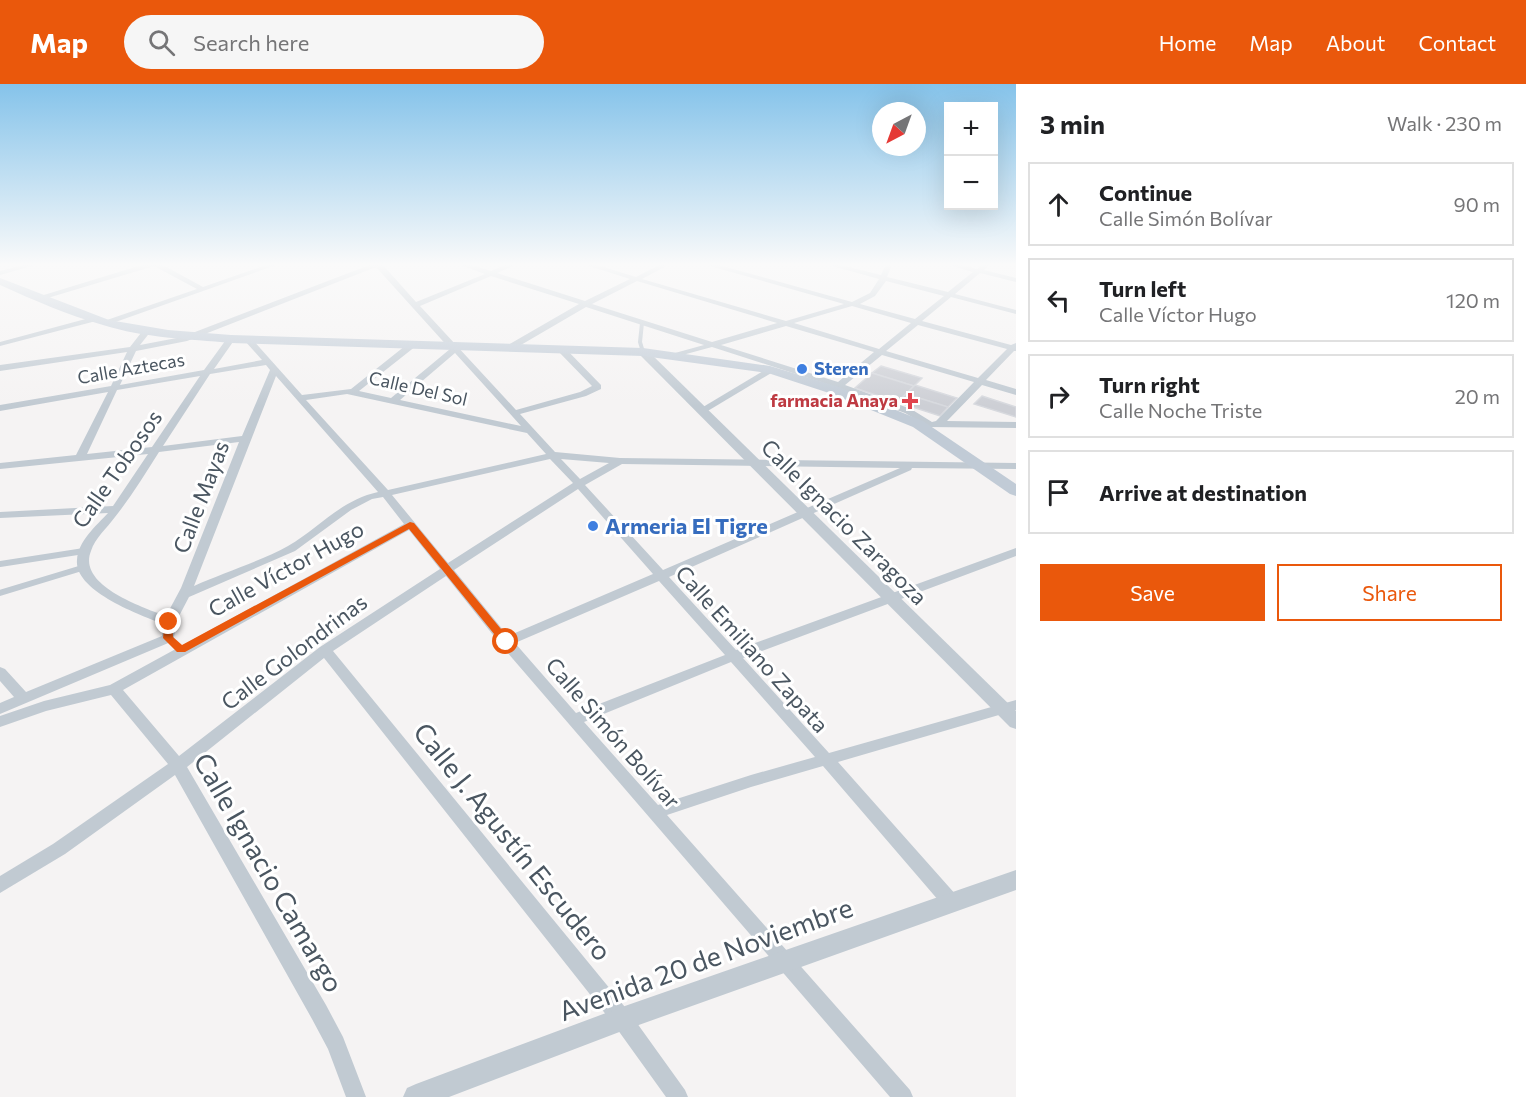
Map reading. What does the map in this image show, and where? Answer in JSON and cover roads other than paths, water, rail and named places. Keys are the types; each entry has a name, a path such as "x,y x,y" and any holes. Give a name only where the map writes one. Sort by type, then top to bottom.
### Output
{"main road":[{"path":"73,311 93,319 147,331 192,336 248,340 643,352 678,355 770,370 837,388 929,424 970,458 1016,491"}],"street":[{"path":"107,322 139,311"},
{"path":"0,368 133,349 192,336 256,311"},
{"name":"Calle Emiliano Zapata","path":"422,311 826,759 951,902"},
{"path":"511,347 572,311"},
{"path":"607,311 837,388 929,311"},
{"path":"747,311 1016,392"},
{"path":"678,355 825,311"},
{"path":"880,311 1015,347"},
{"path":"0,344 93,319"},
{"path":"80,458 133,349 147,331"},
{"name":"Calle Tobosos","path":"82,568 84,551 116,509 205,372 231,339"},
{"name":"Calle Simón Bolívar","path":"248,340 384,492 506,642 903,1097"},
{"path":"353,392 413,344"},
{"path":"393,401 454,347"},
{"path":"929,424 980,382 1015,347"},
{"path":"513,413 597,388 598,385 560,348"},
{"name":"Calle Ignacio Zaragoza","path":"643,352 891,598 1010,707 1016,722"},
{"name":"Calle Aztecas","path":"0,408 205,372 271,366"},
{"name":"Calle Mayas","path":"168,638 169,622 185,594 271,366"},
{"path":"703,410 770,370"},
{"name":"Calle Del Sol","path":"300,398 339,391 353,392 529,431"},
{"path":"929,424 1016,425"},
{"path":"0,466 244,438"},
{"path":"185,594 291,549 341,509 384,492 553,455 620,461 752,461 910,466 1016,465"},
{"name":"Calle Golondrinas","path":"0,885 59,849 218,736 325,650 446,569 579,484 620,461"},
{"path":"506,642 805,514 910,466"},
{"path":"0,514 116,509"},
{"name":"Calle Víctor Hugo","path":"24,706 114,688 410,525"},
{"path":"574,720 732,657 1016,552"},
{"path":"82,568 111,597 169,622"},
{"path":"0,722 24,706 168,638 181,650"},
{"name":"Calle J. Agustín Escudero","path":"325,650 622,1019 678,1097"},
{"path":"0,672 24,706"},
{"name":"Calle Ignacio Camargo","path":"114,688 177,764 320,1012 336,1044 356,1097"},
{"path":"0,710 24,706"},
{"path":"654,813 826,759 1010,707"},
{"name":"Avenida 20 de Noviembre","path":"416,1097 622,1019 1016,880"}],"lane":[{"path":"642,323 640,342 643,352"},
{"path":"0,564 84,551"},
{"path":"0,593 82,568"}],"place":[{"name":"Steren","path":"802,369"},
{"name":"farmacia Anaya","path":"910,401"},
{"name":"Armeria El Tigre","path":"593,526"}]}
